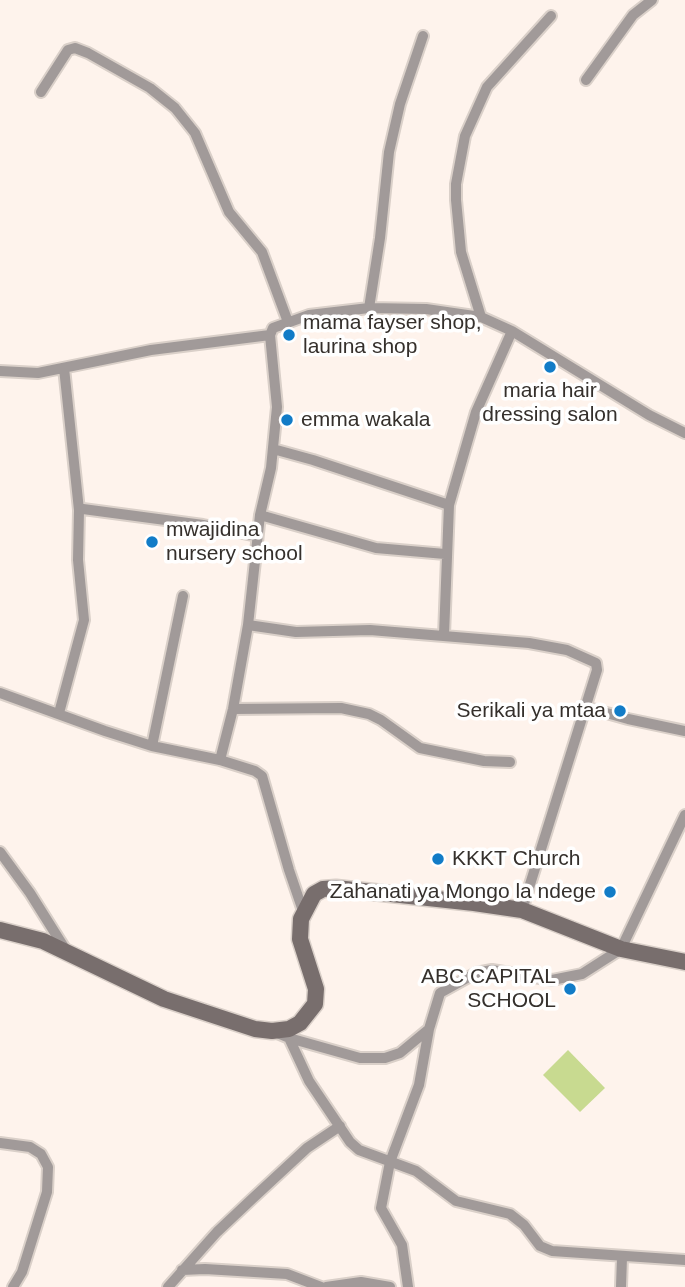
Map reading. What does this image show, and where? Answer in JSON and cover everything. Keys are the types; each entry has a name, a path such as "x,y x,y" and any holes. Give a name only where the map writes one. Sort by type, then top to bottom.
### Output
{"street":[{"path":"586,80 633,15 652,0"},
{"path":"481,317 461,252 456,200 456,184 465,136 487,87 551,16"},
{"path":"369,308 390,152 400,104 423,36"},
{"path":"41,92 68,50 75,48 150,88 175,108 195,133 229,212 262,251 288,322"},
{"path":"220,760 233,709 248,625 260,515 271,468 277,407 270,335 273,328 309,315 369,308 426,309 481,317 512,331 649,415 685,433"},
{"path":"444,635 445,554 449,505 476,412 512,331"},
{"path":"0,371 38,373 107,357 270,335"},
{"path":"59,713 84,620 78,560 79,510 65,368"},
{"path":"273,449 449,505"},
{"path":"79,510 203,524 257,536"},
{"path":"260,515 376,548 445,554"},
{"path":"152,746 183,596"},
{"path":"248,625 296,632 370,630 529,643 567,650 596,663 597,670 522,911"},
{"path":"0,693 152,746 220,760 255,771 262,776 303,911 300,939 316,989 315,1004 300,1023 289,1029 272,1031"},
{"path":"585,707 685,731"},
{"path":"233,709 341,708 369,714 381,720 420,748 484,761 510,762"},
{"path":"408,1287 402,1245 381,1208 390,1162 419,1085 429,1029 440,993 476,973 492,970 552,980 582,974 621,949 685,815"},
{"path":"0,852 30,892 67,951"},
{"path":"303,911 314,894 323,889 337,888 474,903 522,911 621,949 685,962"},
{"path":"0,930 24,934 67,951 164,999 359,1058 373,1060 400,1053 429,1029"},
{"path":"289,1038 309,1081 359,1150 422,1175 456,1201 510,1214 524,1225 540,1246 552,1251 685,1260"},
{"path":"168,1287 218,1231 307,1149 340,1126"},
{"path":"0,1143 30,1147 40,1154 48,1167 47,1192 22,1272 13,1287"},
{"path":"621,1287 622,1257"},
{"path":"182,1269 287,1274 324,1287 361,1282 390,1287"}],"green space":[{"path":"568,1050 605,1088 580,1112 543,1075"}],"place":[{"name":"mama fayser shop, laurina shop","path":"289,335"},
{"name":"maria hair dressing salon","path":"550,367"},
{"name":"emma wakala","path":"287,420"},
{"name":"mwajidina nursery school","path":"152,542"},
{"name":"Serikali ya mtaa","path":"620,711"},
{"name":"KKKT Church","path":"438,859"},
{"name":"Zahanati ya Mongo la ndege","path":"610,892"},
{"name":"ABC CAPITAL SCHOOL","path":"570,989"}]}
